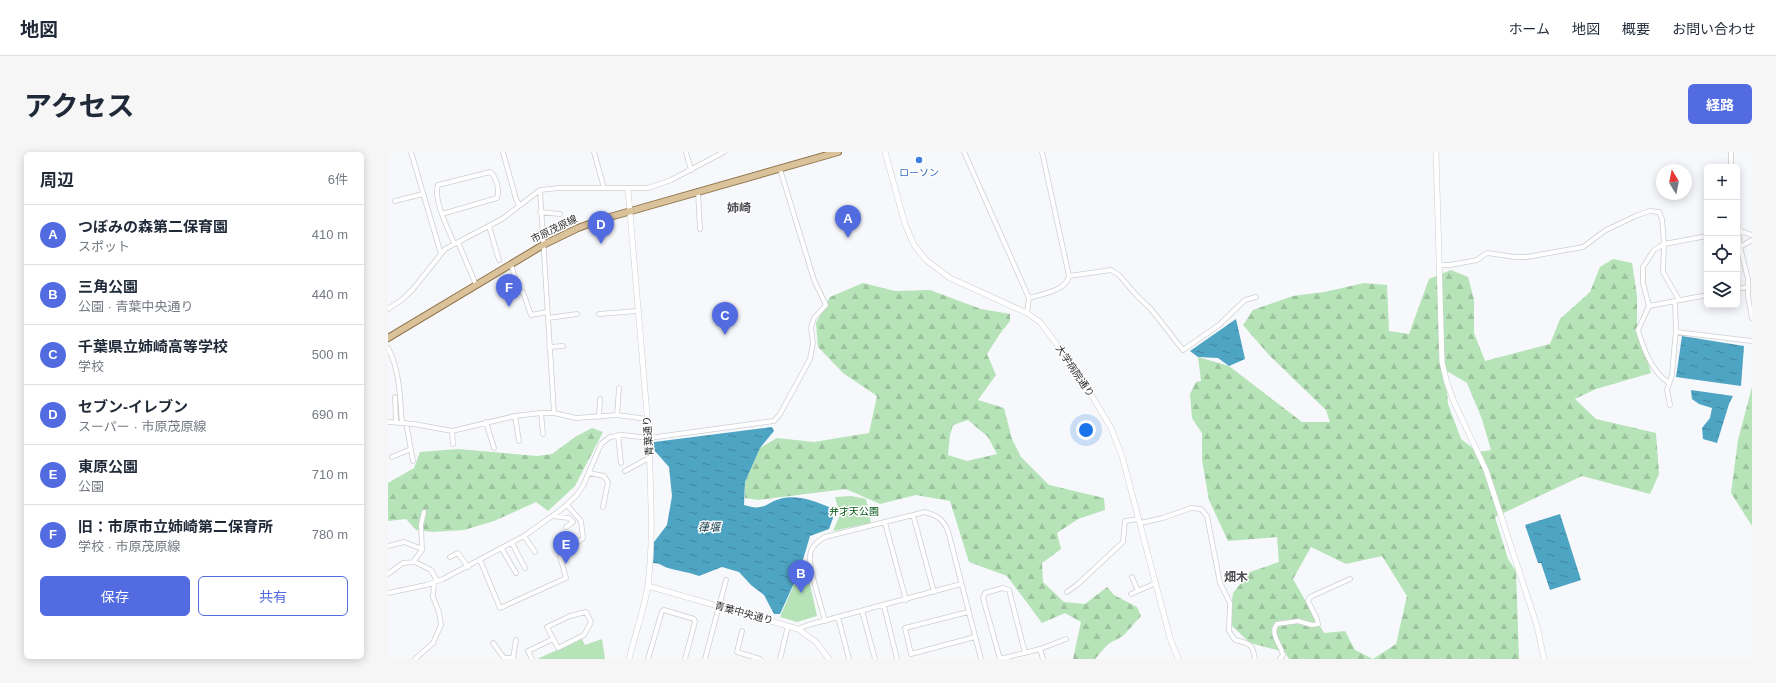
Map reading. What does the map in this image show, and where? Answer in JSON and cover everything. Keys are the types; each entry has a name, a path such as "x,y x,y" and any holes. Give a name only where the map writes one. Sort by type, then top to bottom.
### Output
{"main road":[{"name":"市原茂原線","path":"388,338 542,245 591,223 780,169 826,154 838,152"}],"street":[{"path":"411,152 441,254"},
{"path":"509,152 503,153 519,205"},
{"path":"594,152 604,188"},
{"path":"686,152 691,170"},
{"path":"388,309 403,299 413,289 441,254 456,243 502,220 519,205 540,190 559,188 648,188 671,180 724,152"},
{"name":"大学病院通り","path":"885,152 905,224 914,245 926,260 950,278 1027,313 1040,322 1049,332 1079,374 1111,428 1122,456 1170,638 1178,659"},
{"path":"964,152 1029,298 1027,313"},
{"path":"1029,298 1058,289 1068,280 1069,276 1042,152"},
{"path":"1436,152 1442,362 1447,383 1486,470 1537,626 1544,659"},
{"path":"1731,152 1731,164"},
{"path":"388,593 435,582 502,549 524,536 567,505 576,496 589,473 601,444 610,437 618,435 649,438 774,421 780,414 810,359 813,343 811,328 814,318 826,305 814,280 780,169"},
{"path":"442,214 498,198 499,193 494,175 490,172 438,185 436,191 442,214 476,285"},
{"name":"青葉通り","path":"628,189 637,311 649,438 651,533 648,586 629,659"},
{"path":"540,190 542,245 554,413"},
{"path":"698,192 700,229"},
{"path":"395,201 423,194"},
{"path":"1439,265 1450,265 1477,260 1487,253 1514,258 1583,247 1606,230 1650,211 1659,212 1662,219 1664,244 1663,272 1677,301 1672,375 1668,382 1667,390 1670,405"},
{"path":"540,212 560,214"},
{"path":"489,226 499,260"},
{"path":"1740,231 1752,236"},
{"path":"1668,382 1660,378 1648,358 1638,330 1649,306 1643,283 1643,267 1654,250 1664,244 1704,237"},
{"path":"1752,240 1740,247 1748,279 1748,297 1752,318"},
{"path":"511,264 519,292 523,292 531,315 547,312"},
{"path":"1069,276 1111,270 1119,275 1137,296 1150,308 1183,350 1219,325 1246,300 1256,297"},
{"path":"1740,288 1748,287"},
{"path":"1649,306 1704,296"},
{"path":"599,314 637,311"},
{"path":"548,318 577,314"},
{"path":"1676,332 1752,342"},
{"path":"550,347 563,346"},
{"path":"388,348 399,391 404,423 413,462"},
{"path":"617,416 619,388"},
{"path":"395,397 396,422"},
{"path":"599,417 600,399"},
{"path":"388,422 404,423 452,431 515,416 541,413 554,413 576,418 617,416 647,419"},
{"path":"541,413 543,434"},
{"path":"515,416 519,441"},
{"path":"486,422 494,448"},
{"path":"452,431 453,444"},
{"path":"618,435 622,463"},
{"path":"392,457 411,449"},
{"path":"625,471 649,458"},
{"path":"589,473 604,476 608,482 603,506"},
{"path":"480,560 500,608 566,578 560,556 583,538 581,521 567,505"},
{"path":"1067,592 1078,584 1122,542 1125,521 1163,518 1190,508 1198,508 1204,511 1207,516 1220,584 1230,603 1229,630 1235,640 1248,643 1253,648 1255,659"},
{"path":"413,562 422,549 420,525 424,512"},
{"path":"825,621 810,560 811,549 816,542 824,537 925,512 937,516 944,521 948,531 981,659"},
{"path":"913,515 934,592"},
{"path":"551,516 569,518 573,522 566,526"},
{"path":"885,523 906,600"},
{"path":"524,536 535,552"},
{"path":"388,546 404,542 422,549"},
{"path":"512,543 525,568"},
{"path":"502,549 516,573"},
{"path":"450,557 458,554 468,566"},
{"path":"388,574 402,564 413,562 431,570 435,582 433,598 439,612 441,625 433,643 415,659"},
{"path":"1132,577 1138,591"},
{"path":"1280,659 1283,655 1281,646 1274,634 1274,627 1277,624 1298,621 1312,625 1318,624 1308,601 1310,597 1350,579"},
{"path":"705,659 726,580"},
{"path":"1132,594 1156,583"},
{"path":"798,629 961,584"},
{"name":"青葉中央通り","path":"648,586 798,629 816,642 829,659"},
{"path":"1025,653 1008,590 1003,588 985,593 983,598 1000,659 1025,653 1040,649 1066,639"},
{"path":"884,606 897,659"},
{"path":"648,659 662,611 664,610 694,619 695,622 685,659"},
{"path":"862,611 875,659"},
{"path":"586,612 591,622 584,635 558,648 553,639 547,627 570,616 586,612"},
{"path":"968,612 905,628 910,654 975,637"},
{"path":"838,617 849,659"},
{"path":"780,659 788,626"},
{"path":"742,631 737,652 760,659"},
{"path":"532,659 528,651 553,639"},
{"path":"493,642 504,658 513,658 516,640"},
{"path":"1040,649 1043,659"}],"green space":[{"path":"1613,259 1632,263 1637,296 1637,324 1651,373 1596,389 1575,399 1596,419 1656,433 1659,474 1650,494 1582,476 1495,517 1508,559 1516,571 1519,659 1373,659 1289,659 1285,652 1250,643 1229,623 1233,593 1250,572 1279,562 1277,537 1228,541 1209,500 1202,460 1202,433 1192,418 1190,394 1196,382 1201,381 1198,357 1229,366 1302,422 1330,422 1326,410 1269,355 1243,325 1253,310 1293,296 1324,292 1364,283 1387,285 1389,331 1409,334 1429,279 1451,270 1468,277 1474,300 1474,333 1485,361 1550,344 1560,319 1590,292 1600,267","holes":["1445,370 1467,383 1482,419 1491,450 1478,452 1461,439 1448,404","1311,547 1346,564 1382,556 1407,596 1396,644 1373,659 1355,650 1345,631 1324,633 1293,579"]},
{"path":"863,283 895,291 930,290 981,309 1010,314 1010,321 987,354 996,375 978,400 1004,408 1012,439 1021,457 1049,485 1104,498 1105,510 1078,519 1057,533 1061,549 1042,563 1043,582 1064,602 1085,604 1107,587 1114,595 1137,607 1141,616 1123,636 1108,644 1095,659 1073,659 1081,622 1065,613 1042,623 1007,576 969,562 950,501 916,495 880,504 846,489 758,500 745,498 745,482 760,448 777,438 814,442 869,433 877,396 843,373 818,347 816,323 830,297","holes":["968,420 988,437 997,454 967,461 948,455 950,435 953,425"]},
{"path":"1752,387 1752,526 1731,493 1738,440"},
{"path":"592,428 603,432 575,486 548,511 536,502 494,521 464,530 433,532 416,530 406,519 388,521 388,483 414,468 420,452 458,449 537,456 552,454 575,437"},
{"name":"弁才天公園","path":"851,496 866,499 871,523 833,531 840,515 835,497"},
{"path":"807,571 817,616 797,622 780,617 799,573"},
{"path":"582,639 585,645 602,639 605,659 537,659"}],"water":[{"path":"1236,319 1245,359 1229,366 1218,358 1198,357 1190,351"},
{"path":"1682,336 1744,346 1741,386 1676,377"},
{"path":"1691,390 1733,396 1729,404 1717,443 1703,439 1702,428 1710,418 1712,408 1699,404 1692,399"},
{"name":"葎堰","path":"772,427 774,431 760,448 745,482 744,505 761,507 783,498 795,497 829,507 833,518 829,529 810,536 800,570 780,614 774,614 764,595 751,585 739,572 722,567 699,576 653,563 654,542 667,525 672,496 669,467 654,450 654,442"},
{"path":"1560,514 1581,580 1550,590 1541,563 1538,563 1525,525"}],"place":[{"name":"ローソン","path":"919,160"},
{"name":"つぼみの森第二保育園","path":"848,238"},
{"name":"セブン-イレブン","path":"601,244"},
{"name":"旧：市原市立姉崎第二保育所","path":"509,307"},
{"name":"千葉県立姉崎高等学校","path":"725,335"},
{"name":"東原公園","path":"566,564"},
{"name":"三角公園","path":"801,593"}],"district":[{"name":"姉崎","path":"739,208"},
{"name":"畑木","path":"1236,577"}]}
